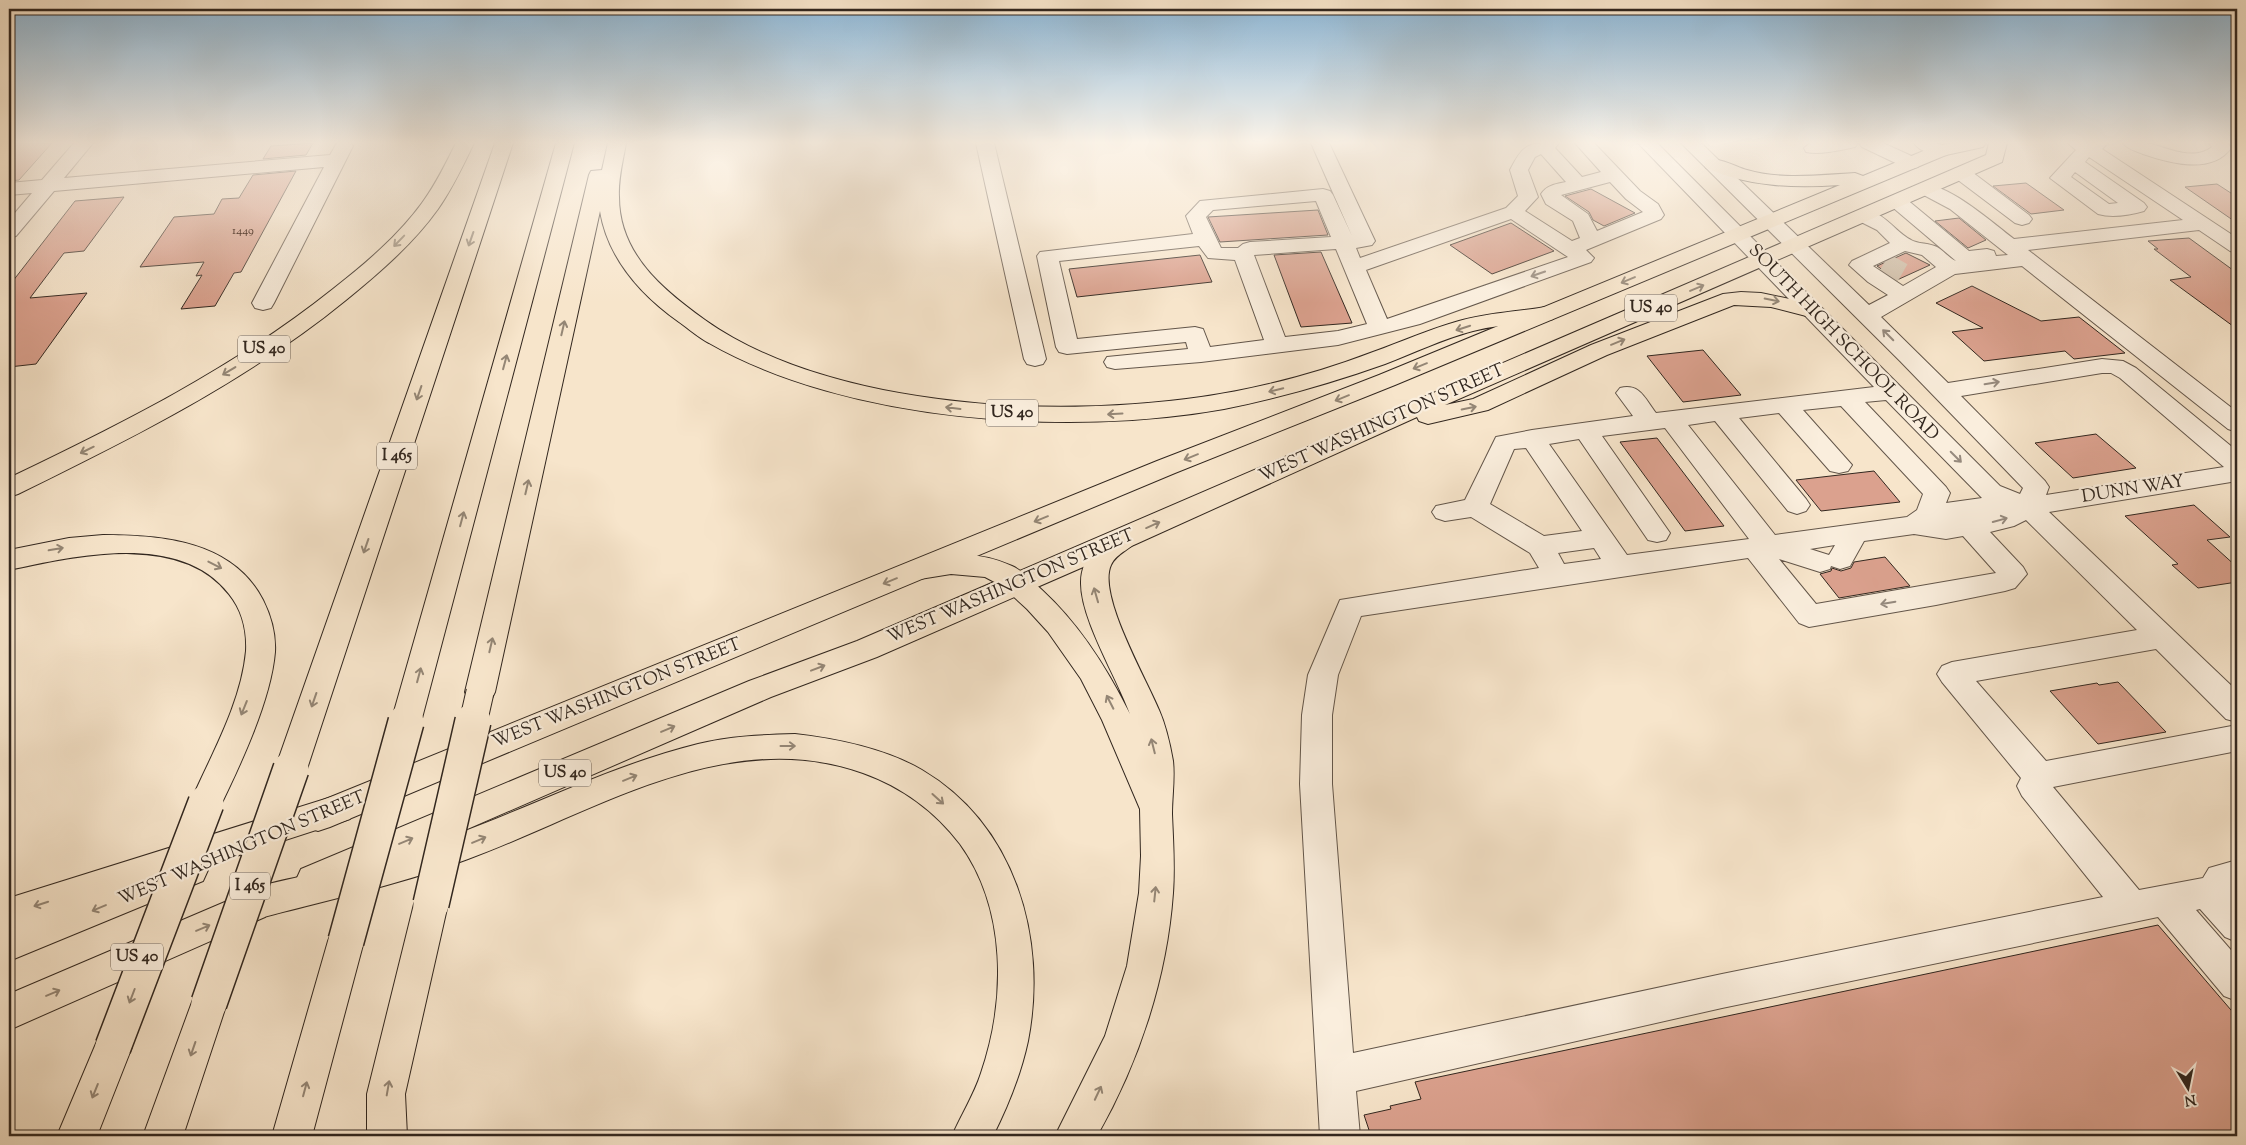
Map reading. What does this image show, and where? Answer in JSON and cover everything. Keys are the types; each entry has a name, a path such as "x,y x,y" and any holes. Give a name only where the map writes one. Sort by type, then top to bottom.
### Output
{"main road":[{"name":"US 40","path":"9,488 97,445 240,365 323,308 382,258 430,206 435,196"},
{"name":"I 465","path":"163,1136 291,769 486,196"},
{"path":"292,1136 550,196"},
{"path":"387,1136 386,1094 594,196"},
{"name":"US 40","path":"609,196 611,220 625,255 640,276 669,305 694,325 718,339 782,369 822,382 898,400 971,410 1044,416 1122,414 1201,405 1247,397 1326,376 1469,325 1546,314"},
{"name":"WEST WASHINGTON STREET","path":"9,946 920,569 1829,196"},
{"name":"WEST WASHINGTON STREET","path":"9,1012 760,689 867,649 1127,537 1370,428 1910,196"},
{"path":"1370,428 1480,405 1599,350 1730,299 1746,297 1769,299 1810,310"},
{"path":"1075,1136 1087,1117 1116,1055 1140,994 1150,943 1156,893 1158,856 1156,812 1157,762 1145,712 1115,644 1094,585 1094,573 1107,550 1127,537"},
{"path":"9,560 61,548 96,544 132,544 165,547 191,554 217,566 230,575 255,612 260,631 256,674 77,1136"},
{"path":"920,569 946,563 975,565 1002,573 1017,584 1048,613 1086,660 1120,721 1156,812"},
{"path":"264,901 449,852 645,772 700,755 739,748 803,746 845,752 876,762 907,776 934,795 958,818 978,843 995,873 1009,909 1016,953 1017,993 1010,1041 997,1084 985,1113 972,1136"},
{"path":"9,914 338,809"}],"street":[{"path":"9,232 39,196"},
{"path":"264,303 318,196"},
{"path":"997,196 1035,359"},
{"path":"1306,196 1207,205 1196,216 1205,239 1215,254 1243,254 1250,248 1365,241 1345,196"},
{"path":"1324,196 1380,327"},
{"path":"1354,267 1513,212 1528,196"},
{"path":"1552,196 1553,200 1581,218 1583,249"},
{"path":"1115,362 1201,355 1338,338 1412,318 1583,249 1654,215 1651,208 1635,196"},
{"name":"SOUTH HIGH SCHOOL ROAD","path":"1700,196 1890,392 1991,492 2028,507 2237,710"},
{"name":"SOUTH HIGH SCHOOL ROAD","path":"1747,196 1944,391 2036,487 2028,507"},
{"path":"1941,196 1957,205 2013,256 2237,424"},
{"path":"1992,196 2022,219"},
{"path":"2162,196 2237,247"},
{"path":"1898,202 1965,258 1992,255 2013,256"},
{"path":"1513,212 1583,249"},
{"path":"1864,216 1884,226 1908,267"},
{"path":"1868,315 1908,267 2013,256 2202,224"},
{"path":"1201,355 1194,334 1067,347 1047,256 1205,239"},
{"path":"1243,254 1277,345"},
{"path":"1944,391 2102,366 2115,366 2128,373 2237,464"},
{"path":"1476,507 1505,443 1585,430 1890,392"},
{"path":"1628,393 1661,420 1762,547 1809,616 1936,595 2005,581 2013,574 1969,526"},
{"path":"1846,398 1937,493 1921,520"},
{"path":"1785,405 1839,465"},
{"path":"1721,413 1796,505"},
{"path":"1585,430 1657,534"},
{"path":"1532,438 1621,567"},
{"name":"DUNN WAY","path":"2028,507 2237,473"},
{"path":"1340,1136 1316,784 1317,715 1323,675 1350,607 1558,575 1856,533 1989,506 2028,507"},
{"path":"1445,512 1476,507 1540,546 1558,575"},
{"path":"1921,520 1946,530 2005,520 2028,507"},
{"path":"1762,547 1830,561 1856,533"},
{"path":"1540,546 1601,538"},
{"path":"2038,776 1952,674 2162,637"},
{"path":"2038,776 2237,738"},
{"path":"2038,776 2033,786 2149,904 2237,984"},
{"path":"1336,1076 1722,991 2224,890 2237,926"}],"building":[{"path":"240,196 282,196 241,272 234,273 215,306 181,309 202,275 196,276 204,262 140,267 174,217 214,214 222,199"},
{"path":"1566,196 1605,196 1635,213 1604,226 1593,220 1589,212"},
{"path":"2007,196 2045,196 2064,210 2031,214"},
{"path":"2199,196 2237,197 2237,223"},
{"path":"124,197 84,251 64,253 30,298 87,293 36,364 9,367 9,286 75,201"},
{"path":"1318,210 1328,235 1220,242 1208,217"},
{"path":"1959,218 1986,240 1968,248 1935,221"},
{"path":"1511,223 1554,251 1492,274 1450,245"},
{"path":"2189,238 2237,273 2237,329 2170,280 2191,277 2154,249 2158,249 2148,241"},
{"path":"1321,252 1352,323 1301,327 1274,255"},
{"path":"1906,253 1930,265 1897,280 1877,266"},
{"path":"1200,255 1212,282 1077,297 1069,269"},
{"path":"1972,286 2041,321 2079,317 2125,353 2074,359 2065,351 1984,361 1952,332 1983,328 1936,303"},
{"path":"1703,350 1741,395 1683,402 1647,356"},
{"path":"2096,434 2136,468 2073,478 2035,443"},
{"path":"1657,438 1724,526 1685,531 1620,442"},
{"path":"1874,471 1900,502 1821,511 1796,480"},
{"path":"2194,505 2230,537 2207,540 2237,567 2237,582 2198,588 2172,565 2178,564 2125,516"},
{"path":"1885,557 1910,586 1839,598 1820,574 1831,571 1832,568 1841,571 1851,568 1854,562"},
{"path":"2118,682 2166,732 2098,744 2050,691 2097,683 2099,685"},
{"path":"2158,925 2237,1017 2237,1136 1371,1136 1364,1115 1391,1109 1390,1106 1421,1099 1415,1082"}],"tunnel":[{"path":"1884,263 1907,276"}]}
